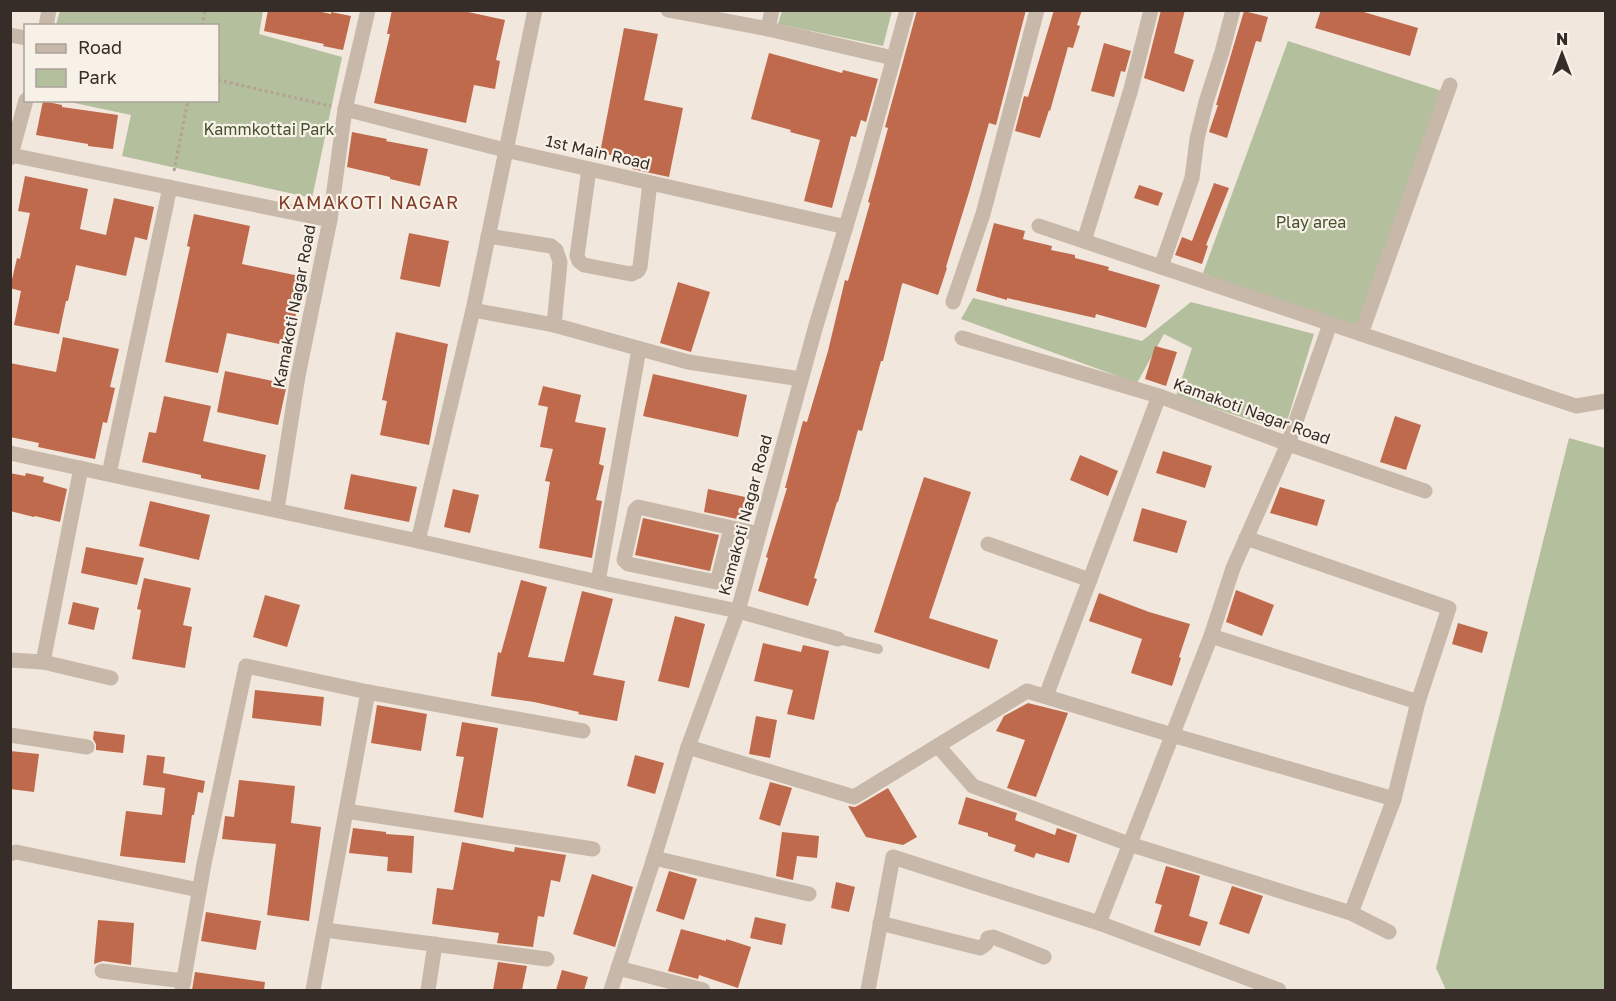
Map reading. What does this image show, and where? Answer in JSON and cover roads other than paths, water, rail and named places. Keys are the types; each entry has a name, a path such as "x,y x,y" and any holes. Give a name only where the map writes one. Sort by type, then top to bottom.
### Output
{"street":[{"path":"330,220 345,109 368,10"},
{"path":"418,541 473,310 535,10"},
{"path":"668,10 768,29 893,58"},
{"path":"768,29 772,10"},
{"name":"Kamakoti Nagar Road","path":"10,453 738,611 801,379 907,10"},
{"path":"954,302 983,214 1037,10"},
{"path":"1084,242 1131,89 1151,10"},
{"path":"1161,267 1192,178 1197,139 1206,102 1233,10"},
{"path":"1361,334 1450,85"},
{"path":"11,156 26,102"},
{"name":"1st Main Road","path":"345,109 505,150 846,227"},
{"name":"Kamakoti Nagar Road","path":"11,156 330,220 298,375 277,510"},
{"path":"589,169 577,256 584,265 631,274 638,271 650,183"},
{"path":"110,474 170,187"},
{"path":"1039,226 1576,406 1605,401"},
{"path":"488,236 551,246 556,250 560,262 554,325"},
{"path":"473,310 554,325 688,362 801,379"},
{"path":"1099,923 1211,636 1233,568 1288,444 1330,324"},
{"name":"Kamakoti Nagar Road","path":"962,338 1159,396 1288,444 1425,491"},
{"path":"598,582 639,349"},
{"path":"1046,696 1159,396"},
{"path":"43,662 81,468"},
{"path":"731,528 717,581 628,564 624,560 637,507 759,534"},
{"path":"1246,538 1449,608 1418,702 1394,799 1351,913"},
{"path":"988,544 1090,580"},
{"path":"603,552 625,557"},
{"path":"653,593 657,570"},
{"path":"682,599 687,577"},
{"path":"611,990 688,747 738,611 838,639"},
{"path":"1211,636 1418,702"},
{"path":"10,660 43,662 111,678"},
{"path":"102,971 183,986 199,890 246,666 368,692 583,731"},
{"path":"688,747 854,797 1027,691 1394,799"},
{"path":"313,990 368,692"},
{"path":"10,735 87,747"},
{"path":"938,746 973,786 1128,844 1351,913 1389,932"},
{"path":"346,811 592,849"},
{"path":"10,854 16,852 199,890"},
{"path":"868,990 893,857 1099,923 1279,990"},
{"path":"654,858 809,894"},
{"path":"880,923 980,948 993,937 1044,957"},
{"path":"324,930 547,959"},
{"path":"428,990 435,944"},
{"path":"618,968 703,990"}],"lane":[{"path":"838,639 878,649"}],"district":[{"name":"KAMAKOTI NAGAR","path":"369,202"}],"park label":[{"name":"Kammkottai Park","path":"269,129"},
{"name":"Play area","path":"1311,222"}]}
